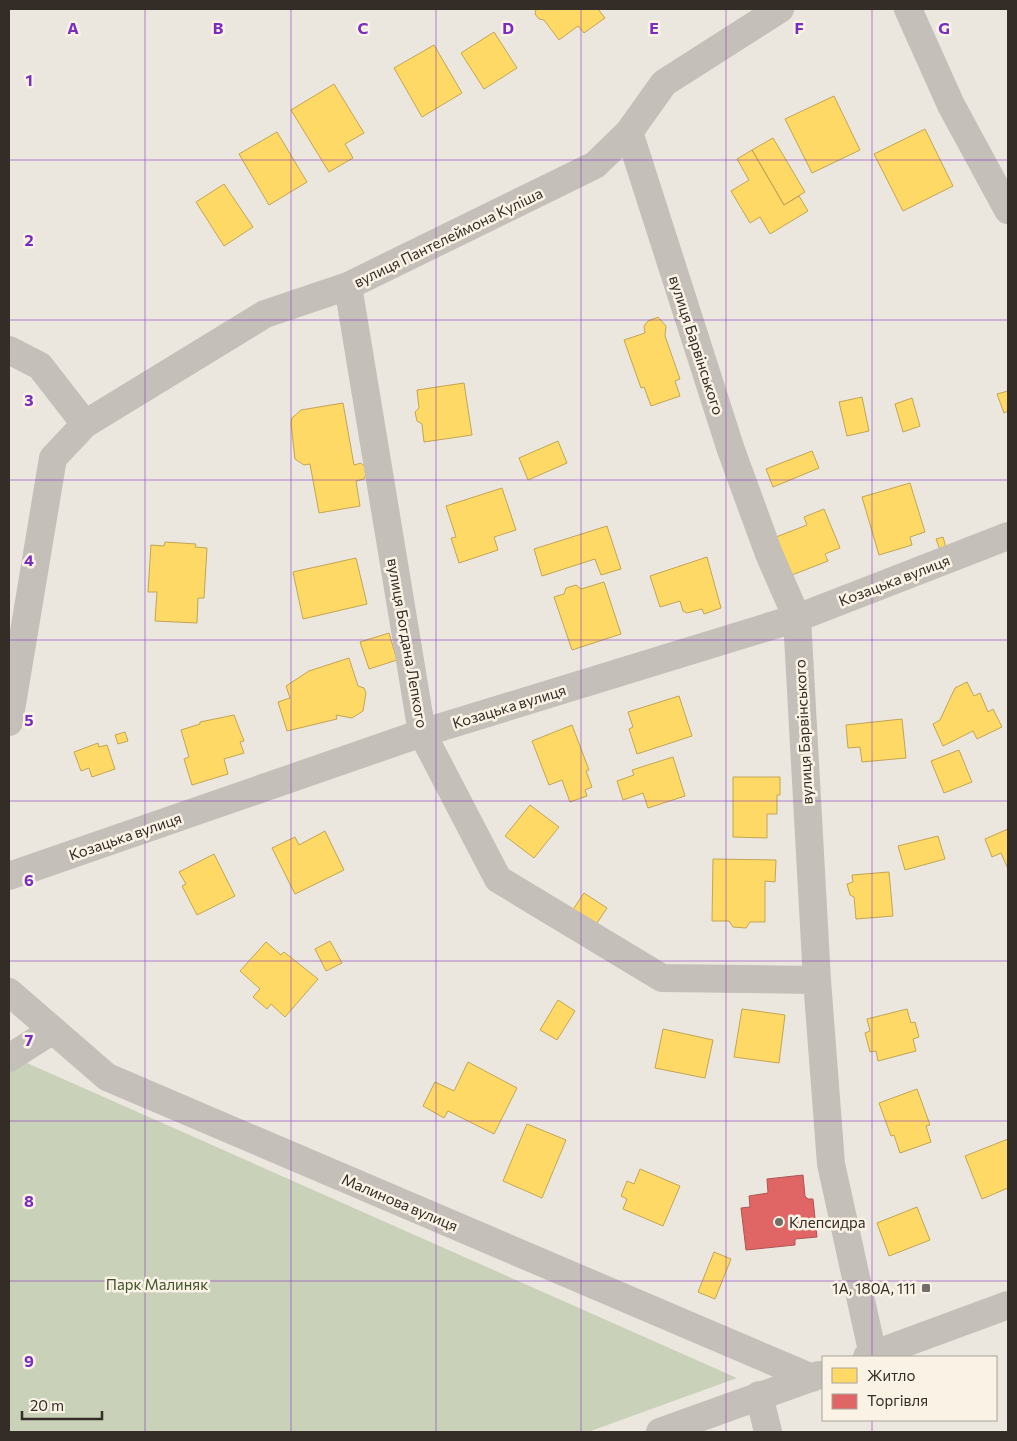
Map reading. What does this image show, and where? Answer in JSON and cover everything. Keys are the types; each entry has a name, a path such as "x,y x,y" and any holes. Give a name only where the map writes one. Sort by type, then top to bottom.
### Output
{"street":[{"name":"вулиця Пантелеймона Куліша","path":"85,424 265,314 348,286 595,165 630,132 664,83 780,9"},
{"path":"908,9 951,105 1008,210"},
{"name":"вулиця Барвінського","path":"630,132 731,450 769,554 797,618 817,980 831,1164 870,1356"},
{"name":"вулиця Богдана Лепкого","path":"348,286 422,733 498,879 662,978 817,980"},
{"path":"9,350 40,366 85,424 53,458 9,722"},
{"name":"Козацька вулиця","path":"9,876 422,733 797,618 1008,536"},
{"name":"Малинова вулиця","path":"9,992 107,1077 818,1376"},
{"path":"9,1058 53,1030"},
{"path":"870,1356 1008,1305"},
{"path":"660,1432 759,1395 818,1376"},
{"path":"759,1395 768,1432"}],"green space":[{"name":"Парк Малиняк","path":"9,1055 737,1378 588,1432 9,1432"}],"building: Житло":[{"path":"536,9 598,9 605,18 584,33 578,26 559,40 544,20 539,19 535,14"},
{"path":"494,32 517,68 484,89 461,53"},
{"path":"434,45 462,93 422,117 394,68"},
{"path":"334,84 364,133 345,144 353,158 329,172 291,110"},
{"path":"834,96 860,150 812,173 785,119"},
{"path":"925,129 953,186 903,211 874,154"},
{"path":"277,132 307,182 269,205 239,154"},
{"path":"773,138 805,192 784,205 752,150"},
{"path":"752,150 784,205 799,196 808,211 770,234 760,217 750,223 731,191 749,180 737,159"},
{"path":"224,184 253,227 224,246 196,202"},
{"path":"658,317 666,326 665,336 680,379 675,381 680,396 651,406 644,387 641,388 624,340 645,333 644,326 648,321"},
{"path":"464,383 472,435 424,442 422,424 417,421 415,412 419,408 417,390"},
{"path":"1008,391 1008,411 1004,413 997,394"},
{"path":"862,397 869,431 847,436 839,402"},
{"path":"912,398 920,426 903,432 895,404"},
{"path":"343,403 354,465 361,463 368,470 364,479 356,481 360,506 319,513 310,464 304,465 295,459 292,418 301,410"},
{"path":"558,441 567,463 528,480 519,458"},
{"path":"812,451 819,468 773,487 766,469"},
{"path":"910,483 925,532 910,537 912,545 879,555 862,497"},
{"path":"502,488 516,530 494,537 498,550 459,563 451,538 456,537 446,506"},
{"path":"824,509 840,548 825,554 828,561 792,575 776,537 807,525 804,517"},
{"path":"607,526 621,569 601,575 595,559 542,576 534,549"},
{"path":"943,537 948,554 942,555 936,539"},
{"path":"165,542 196,544 195,547 207,548 204,598 198,598 197,623 155,621 157,592 148,592 151,545 164,546"},
{"path":"707,557 721,608 704,614 702,609 687,613 683,611 680,601 660,607 650,576"},
{"path":"356,558 367,604 303,619 293,572"},
{"path":"604,582 621,634 572,650 554,597 564,594 566,588 576,585 581,589"},
{"path":"389,633 397,660 369,669 360,642"},
{"path":"349,658 358,686 364,688 366,693 363,711 352,718 336,715 337,719 287,731 278,702 290,698 286,686 309,671"},
{"path":"967,682 974,696 980,693 988,712 993,709 1002,727 977,739 973,731 943,746 933,724 940,720 955,688"},
{"path":"679,696 692,736 637,754 629,729 633,727 628,712"},
{"path":"234,715 244,741 240,742 244,753 224,759 228,774 192,785 184,759 189,757 181,730 200,724 200,722"},
{"path":"902,719 906,758 862,762 860,747 848,748 846,725"},
{"path":"572,725 589,770 586,771 592,787 585,790 587,796 570,802 562,780 549,785 532,741"},
{"path":"125,732 128,741 118,744 115,735"},
{"path":"98,743 99,747 107,745 115,769 92,777 89,768 81,771 74,752"},
{"path":"959,750 972,782 944,793 931,761"},
{"path":"673,757 685,796 648,808 643,793 623,800 617,781 634,775 632,770"},
{"path":"733,777 780,777 780,795 777,795 777,814 767,814 767,838 733,837"},
{"path":"530,805 559,827 534,858 505,836"},
{"path":"1008,829 1008,869 1001,853 992,857 985,839"},
{"path":"325,831 344,870 295,894 272,848 295,837 299,845"},
{"path":"938,836 945,859 905,870 898,846"},
{"path":"214,854 235,896 197,915 182,886 186,884 179,872"},
{"path":"713,859 776,860 775,882 765,881 765,922 750,922 746,928 733,927 729,921 712,921"},
{"path":"889,872 893,916 856,919 854,897 850,895 847,884 853,882 852,875"},
{"path":"584,893 607,908 595,926 572,911"},
{"path":"330,941 342,963 326,971 315,949"},
{"path":"266,942 281,955 284,952 318,979 285,1017 271,1004 267,1009 253,997 260,989 240,971"},
{"path":"558,1000 575,1011 557,1040 540,1030"},
{"path":"742,1009 785,1015 779,1063 734,1057"},
{"path":"907,1009 911,1023 915,1022 919,1037 913,1039 916,1051 878,1061 876,1051 870,1052 865,1033 870,1031 867,1019"},
{"path":"663,1029 713,1040 705,1078 655,1068"},
{"path":"468,1062 517,1088 494,1134 448,1111 444,1118 423,1106 435,1082 454,1091"},
{"path":"917,1089 930,1125 926,1126 931,1142 900,1153 894,1135 891,1136 879,1103"},
{"path":"527,1124 566,1140 542,1198 503,1181"},
{"path":"1008,1139 1008,1188 982,1199 965,1156"},
{"path":"640,1169 680,1186 663,1226 623,1209 627,1199 621,1196 627,1181 634,1184"},
{"path":"917,1207 930,1240 889,1256 877,1223"},
{"path":"714,1252 731,1259 715,1299 698,1292"}],"building: Торгівля":[{"name":"Клепсидра","path":"803,1175 805,1196 808,1199 813,1199 817,1237 795,1239 795,1245 746,1250 741,1208 750,1207 749,1196 768,1193 767,1179"}],"place":[{"name":"Клепсидра","path":"779,1222"},
{"name":"1А, 180А, 111","path":"926,1288"}]}
